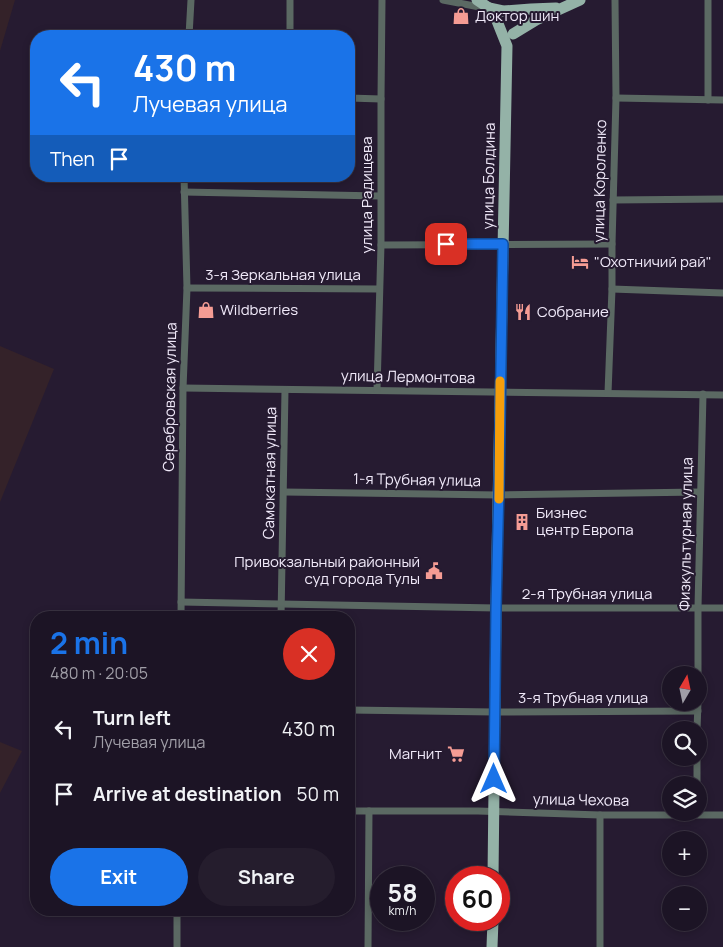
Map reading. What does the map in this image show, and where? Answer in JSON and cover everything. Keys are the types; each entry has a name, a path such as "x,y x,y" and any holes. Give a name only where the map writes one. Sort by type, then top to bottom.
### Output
{"main road":[{"path":"478,0 489,8 495,16 507,46"},
{"path":"513,34 536,20 580,0"},
{"path":"489,8 503,11 534,4 562,8"},
{"path":"507,46 534,4"},
{"name":"улица Болдина","path":"493,866 494,712 507,46"},
{"path":"492,947 493,931"}],"street":[{"path":"189,30 191,0"},
{"path":"290,0 290,30"},
{"name":"улица Радищева","path":"377,390 381,245 382,0"},
{"path":"443,0 489,8"},
{"name":"улица Короленко","path":"608,393 616,98 615,0"},
{"path":"708,0 708,100"},
{"path":"355,98 381,98"},
{"path":"616,98 723,100"},
{"name":"Серебровская улица","path":"181,611 187,288 184,182"},
{"path":"184,192 380,196"},
{"path":"613,200 723,199"},
{"path":"381,245 612,244"},
{"name":"3-я Зеркальная улица","path":"187,288 379,289"},
{"path":"612,289 723,293"},
{"name":"улица Лермонтова","path":"184,388 723,395"},
{"name":"Самокатная улица","path":"282,611 285,390"},
{"name":"Физкультурная улица","path":"698,666 703,394"},
{"name":"1-я Трубная улица","path":"284,492 499,494 700,492"},
{"name":"2-я Трубная улица","path":"181,602 496,608 723,608"},
{"name":"3-я Трубная улица","path":"355,710 494,712 698,711"},
{"path":"697,721 698,711"},
{"name":"улица Чехова","path":"355,811 662,814"},
{"path":"368,947 370,811"},
{"name":"улица Чехова","path":"707,814 723,815"},
{"path":"600,815 600,947"},
{"path":"176,947 177,916"}],"shaded area":[{"path":"0,0 15,0 0,51"},
{"path":"0,346 54,369 0,502"},
{"path":"0,742 22,751 0,793"}],"slow traffic":[{"path":"499,499 500,381"}],"place":[{"name":"Доктор шин","path":"461,16"},
{"name":"\"Охотничий рай\"","path":"580,262"},
{"name":"Wildberries","path":"206,310"},
{"name":"Собрание","path":"523,312"},
{"name":"Бизнес центр Европа","path":"522,522"},
{"name":"Привокзальный районный суд города Тулы","path":"434,571"},
{"name":"Магнит","path":"456,754"}],"route":[{"path":"446,244 503,244 494,779"}]}
